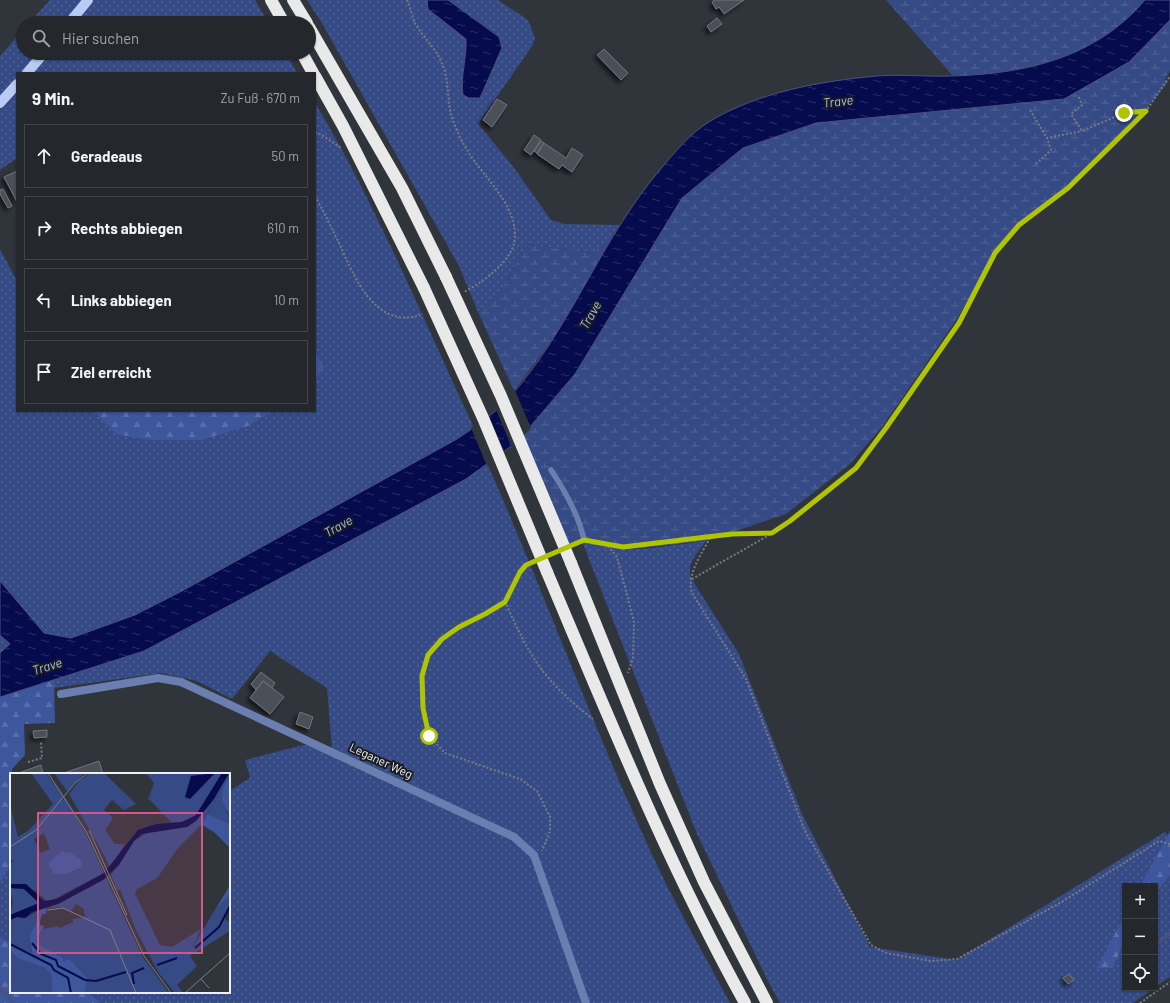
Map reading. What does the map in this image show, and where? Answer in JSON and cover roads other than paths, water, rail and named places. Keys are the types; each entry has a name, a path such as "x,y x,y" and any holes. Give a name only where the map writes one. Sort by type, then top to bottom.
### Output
{"highway":[{"path":"271,0 280,16"},
{"path":"293,0 303,16"},
{"path":"316,39 402,188 446,277 501,396 571,563 660,784 704,882 767,1003"},
{"path":"306,60 312,72"},
{"path":"316,78 346,133 424,288 482,418 641,792 686,891 745,1003"}],"main road":[{"path":"75,16 88,0"},
{"path":"28,72 38,60"},
{"path":"0,103 16,85"}],"street":[{"name":"Leganer Weg","path":"61,694 158,678 181,682 514,836 534,855 586,1003"}],"lane":[{"path":"551,470 560,484 581,526 584,540"}],"water":[{"path":"427,0 448,0 499,37 502,48 480,98 469,98 463,95 462,81 466,53 466,39 428,9"},
{"name":"Trave","path":"1145,0 1170,0 1170,20 1129,62 1064,99 816,123 743,148 682,198 575,374 517,442 466,479 144,651 0,697 0,653 10,644 0,635 0,581 44,633 71,638 135,615 182,591 457,439 484,420 503,404 531,372 568,315 619,226 638,198 683,143 712,120 731,110 771,95 792,89 834,81 886,75 979,75 1032,66 1057,59 1082,49 1104,36 1126,20"}],"waterway":[{"path":"1158,943 1170,933"},
{"path":"0,988 14,1003"}]}
